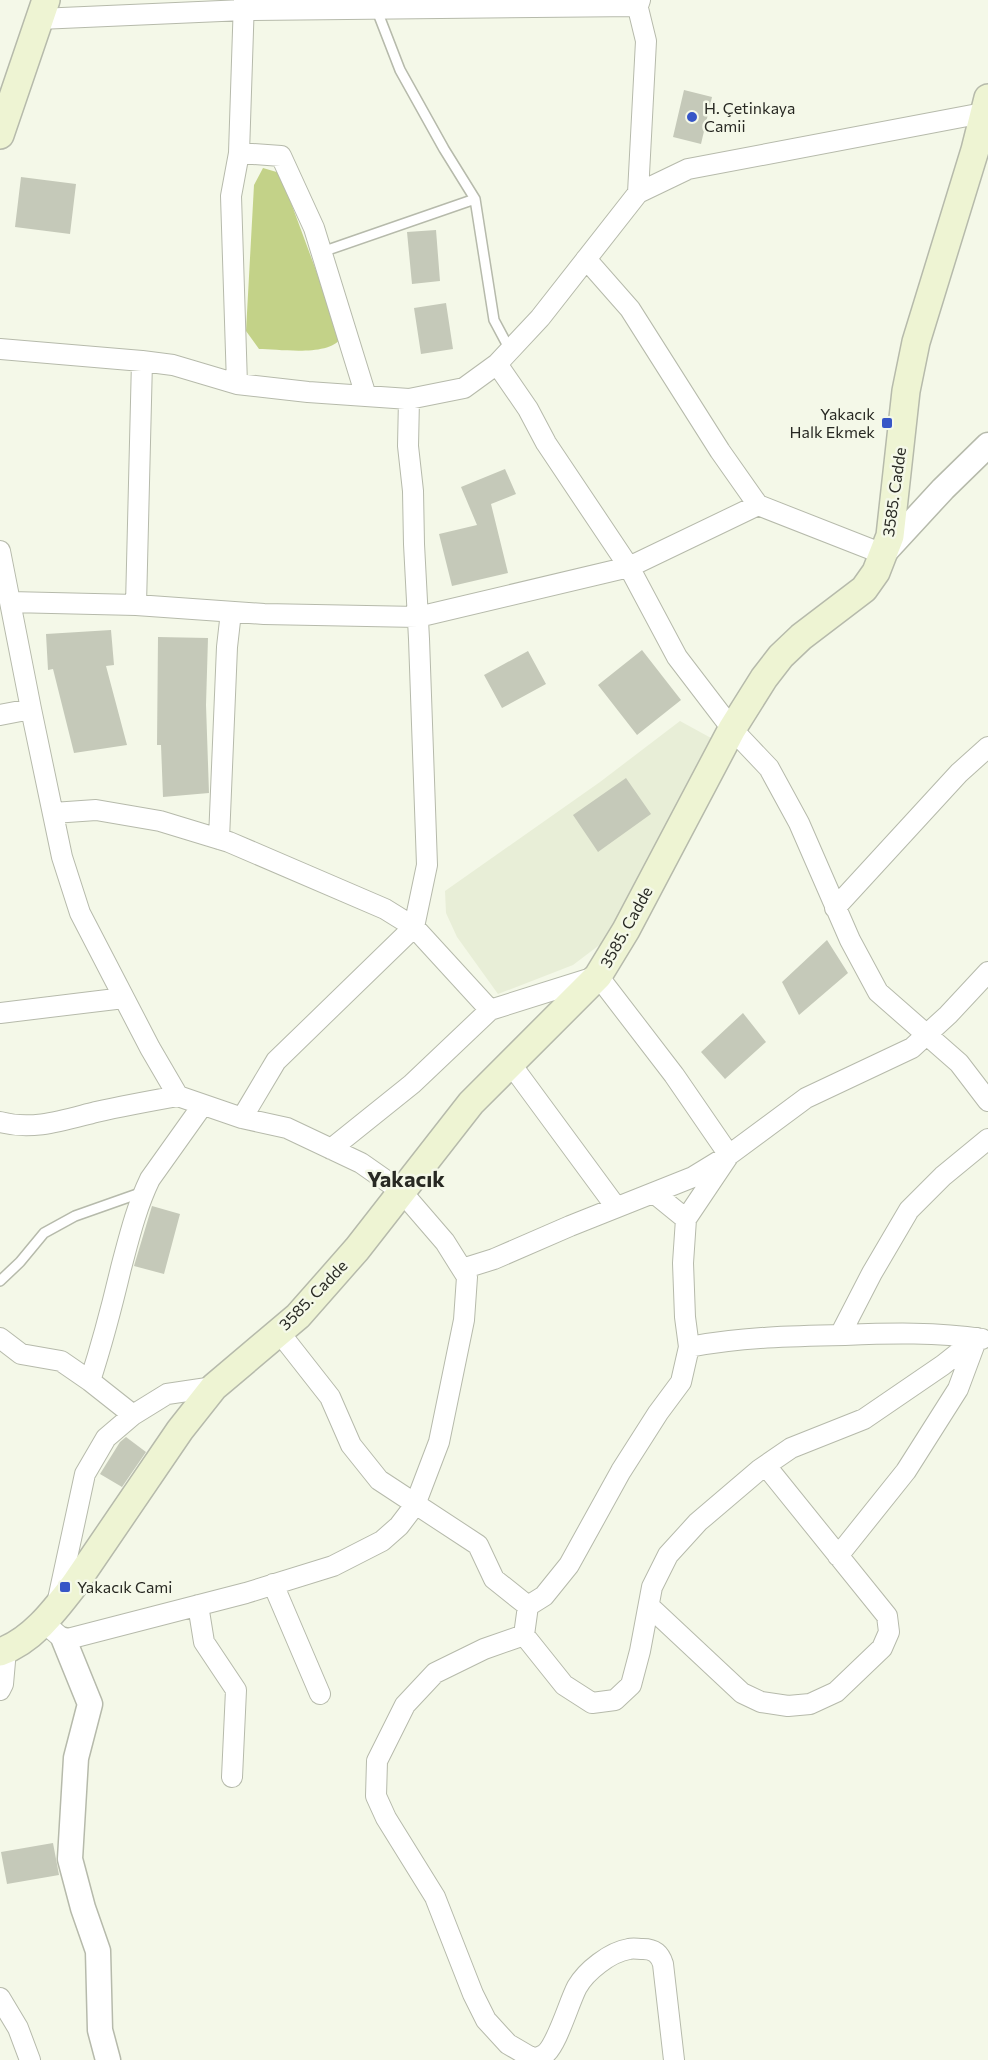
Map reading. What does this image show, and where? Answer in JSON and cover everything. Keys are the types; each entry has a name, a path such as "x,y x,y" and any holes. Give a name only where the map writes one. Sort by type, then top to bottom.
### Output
{"main road":[{"path":"0,135 42,10"},
{"name":"3585. Cadde","path":"3,1651 31,1633 75,1584 180,1430 214,1388 298,1316 331,1280 471,1103 598,976 626,930 732,729 764,678 781,656 801,637 864,589 876,572 890,536 906,392 916,342 986,109"}],"street":[{"path":"42,10 244,5 376,8 426,4 638,2 646,41 638,193"},
{"path":"237,384 231,196 239,153 244,5"},
{"path":"0,349 142,361 172,365 237,384 366,396 410,399 464,388 497,364 540,318 638,193 688,170 986,109"},
{"path":"239,153 281,156 296,185 322,252 366,396"},
{"path":"586,259 630,309 720,451 758,505 883,554 943,489 985,453"},
{"path":"136,605 142,361"},
{"path":"497,364 528,409 546,443 629,567 677,657 732,729 769,768 799,823 835,908 878,992 959,1063 988,1101"},
{"path":"242,1118 276,1061 414,927 426,865 413,491 408,446 410,399"},
{"path":"10,602 136,605 231,612 418,617 629,567 758,505"},
{"path":"0,550 62,857 80,913 178,1096"},
{"path":"219,839 227,647 231,612"},
{"path":"0,715 31,709"},
{"path":"835,908 959,773 988,747"},
{"path":"53,813 96,810 160,821 219,839 385,909 414,927 490,1010"},
{"path":"462,1269 494,1259 693,1177 729,1155 806,1098 912,1048 948,1015 988,972"},
{"path":"331,1149 412,1084 490,1010 598,976 674,1075 729,1155"},
{"path":"0,1013 124,998"},
{"path":"510,1063 616,1207"},
{"path":"0,1122 10,1125 54,1124 95,1112 178,1096 242,1118 286,1128 361,1163 402,1191 445,1242 467,1277 464,1320 439,1442 415,1504 399,1526 382,1541 333,1566 64,1640"},
{"path":"90,1381 103,1341 132,1223 143,1192 202,1106"},
{"path":"840,1335 872,1273 909,1210 943,1176 988,1139"},
{"path":"528,1606 544,1596 569,1565 621,1471 681,1382 689,1347 685,1317 683,1263 686,1219 729,1155"},
{"path":"654,1193 686,1219"},
{"path":"279,1332 330,1397 351,1445 380,1480 478,1545 494,1579 528,1606"},
{"path":"689,1347 742,1339 840,1335 919,1333 983,1339"},
{"path":"0,1338 21,1354 61,1361 133,1415"},
{"path":"528,1606 524,1635 564,1685 592,1703 615,1700 631,1685 652,1587 668,1555 698,1522 791,1448 864,1419 983,1339"},
{"path":"838,1556 906,1471 958,1389 983,1339"},
{"path":"107,2059 100,2030 98,1951 83,1908 70,1858 76,1758 90,1704 64,1640 49,1615 85,1474 106,1438 133,1415 167,1394 214,1388"},
{"path":"649,1606 742,1693 761,1702 777,1705 810,1704 836,1692 882,1648 889,1632 886,1616 766,1466"},
{"path":"273,1584 320,1694"},
{"path":"198,1605 204,1642 236,1690 232,1777"},
{"path":"524,1635 484,1649 435,1673 405,1705 377,1761 376,1796 386,1818 435,1897 477,2003 486,2019 508,2044 532,2058 544,2055 549,2050 584,1978 600,1964 618,1953 628,1949 648,1949 659,1955 663,1964 674,2060"},
{"path":"0,1690 3,1684 3,1651"},
{"path":"0,1998 18,2028 30,2060"}],"lane":[{"path":"376,8 400,70 475,200 494,320 510,350"},
{"path":"322,252 475,200"},
{"path":"0,1281 44,1233 75,1216 143,1192"}],"shaded area":[{"path":"680,721 711,738 679,805 606,940 573,965 498,994 457,937 446,913 445,891 600,782"}],"green space":[{"path":"263,168 280,173 341,338 326,348 303,351 259,349 246,331 254,185"}],"building":[{"name":"H. Çetinkaya Camii","path":"684,90 712,97 701,144 673,137"},
{"path":"21,177 76,184 70,234 15,227"},
{"path":"436,230 440,281 412,284 407,232"},
{"path":"446,303 453,349 421,354 414,308"},
{"path":"505,469 516,494 491,504 508,573 452,586 439,534 477,525 461,487"},
{"path":"111,630 114,665 106,666 127,745 74,753 53,669 48,670 46,634"},
{"path":"158,637 208,638 206,705 209,793 163,797 161,745 157,745"},
{"path":"642,650 681,700 637,735 598,685"},
{"path":"528,651 546,684 502,708 484,675"},
{"path":"626,778 651,814 598,852 573,815"},
{"path":"827,940 848,973 799,1015 782,982"},
{"path":"743,1013 766,1042 725,1079 701,1052"},
{"path":"152,1206 180,1214 164,1274 134,1266"},
{"path":"126,1437 146,1452 122,1487 100,1474 120,1442"},
{"path":"53,1843 59,1875 7,1884 1,1852"}],"place":[{"name":"H. Çetinkaya Camii","path":"692,117"},
{"name":"Yakacık Halk Ekmek","path":"887,423"},
{"name":"Yakacık Cami","path":"65,1587"}],"district":[{"name":"Yakacık","path":"406,1179"}]}
